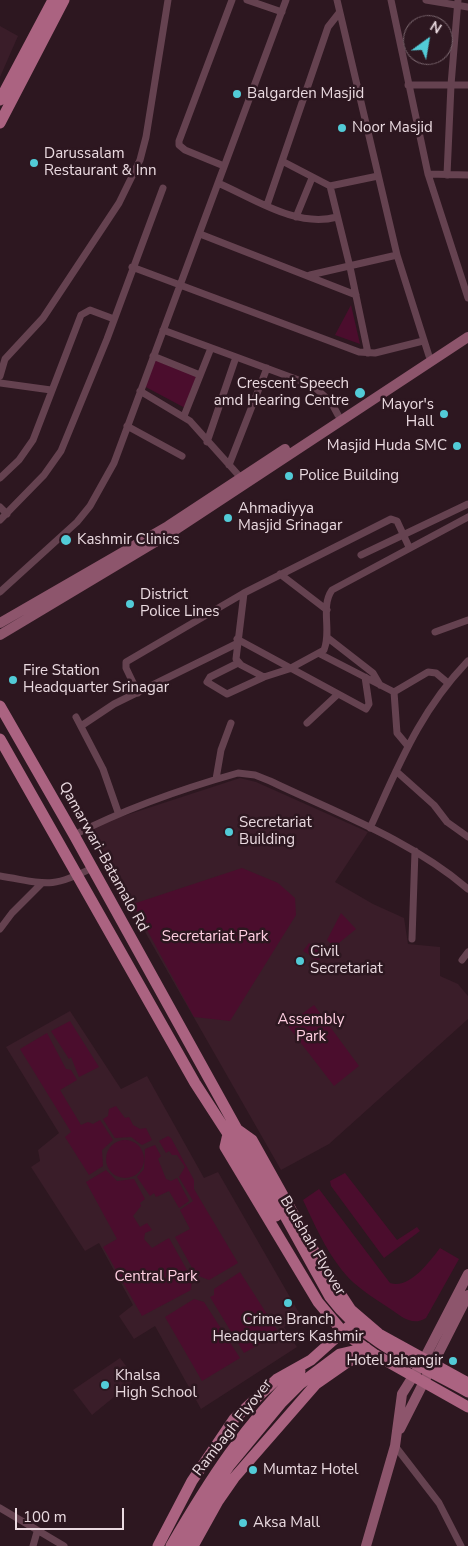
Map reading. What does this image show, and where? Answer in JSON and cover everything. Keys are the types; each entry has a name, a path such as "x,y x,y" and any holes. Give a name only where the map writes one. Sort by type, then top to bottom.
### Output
{"main road":[{"path":"0,100 53,0"},
{"path":"0,123 64,0"},
{"path":"0,623 168,526 468,330"},
{"path":"0,635 172,532 468,338"},
{"name":"Qamarwari-Batamalo Rd","path":"0,706 74,834 232,1132"},
{"name":"Qamarwari-Batamalo Rd","path":"0,739 195,1083 232,1132"},
{"path":"468,1383 379,1334 351,1310 324,1269 252,1140 232,1132 225,1148 318,1302 343,1332 370,1351 468,1407"},
{"name":"Budshah Flyover","path":"232,1132 330,1297 341,1312 369,1338 468,1392"},
{"name":"Budshah Flyover","path":"241,1147 324,1300 337,1316 366,1342 468,1401"},
{"path":"397,1434 424,1383 429,1361 468,1274"},
{"path":"366,1546 395,1446 402,1394 413,1376 429,1361 440,1346 468,1296"},
{"path":"158,1546 192,1481 234,1418 277,1379 311,1360 359,1317"},
{"path":"273,1411 349,1361 370,1351"},
{"name":"Rambagh Flyover","path":"182,1546 218,1482 246,1443 273,1411 300,1384 340,1354 370,1351"},
{"name":"Rambagh Flyover","path":"171,1546 223,1460 276,1394 311,1360"},
{"path":"193,1546 218,1501 234,1478 316,1384"}],"street":[{"path":"0,376 1,367 10,352 43,318 119,203 131,181 140,160 146,137 168,0"},
{"path":"224,166 185,150 179,145 179,141 232,0"},
{"path":"247,0 282,12"},
{"path":"0,592 77,522 90,506 114,463 286,0"},
{"path":"337,0 397,255 429,356"},
{"path":"391,0 428,174 468,298"},
{"path":"426,0 458,3 468,7"},
{"path":"447,175 451,85 458,3"},
{"path":"267,205 328,27 340,13"},
{"path":"408,85 468,85"},
{"path":"282,161 330,186 378,176"},
{"path":"428,174 468,175"},
{"path":"296,218 312,178"},
{"path":"218,183 296,218 318,221 337,217"},
{"path":"330,186 350,267 368,353"},
{"path":"0,520 44,475 61,451 114,319 162,188"},
{"path":"200,234 309,275 356,295"},
{"path":"309,275 397,255"},
{"path":"132,267 359,352 384,351 423,341"},
{"path":"0,478 19,460 33,440 82,313 90,310 114,319"},
{"path":"162,330 267,368 317,389 332,402 338,415"},
{"path":"184,416 211,348"},
{"path":"153,356 200,375"},
{"path":"207,442 236,357"},
{"path":"229,464 267,368"},
{"path":"0,383 51,390"},
{"path":"140,391 184,416 241,478"},
{"path":"127,426 182,456"},
{"path":"361,555 468,504"},
{"path":"0,507 6,514"},
{"path":"238,663 210,677 207,682 227,694 320,654 324,650 328,638 327,610 330,593 336,587 468,517"},
{"path":"138,692 126,668 126,662 280,574 391,519 397,521 409,547"},
{"path":"280,574 327,610"},
{"path":"238,663 237,642 244,594"},
{"path":"435,632 468,620"},
{"path":"328,638 373,673 380,685"},
{"path":"237,642 366,709 369,704 365,677"},
{"path":"80,726 138,692 237,642"},
{"path":"320,654 394,692"},
{"path":"370,828 408,745 430,706 468,662"},
{"path":"238,663 264,678"},
{"path":"394,692 428,672 436,673 448,683"},
{"path":"394,692 397,733 408,745"},
{"path":"307,723 337,695"},
{"path":"76,717 103,769 118,812"},
{"path":"216,779 221,750 231,723"},
{"path":"396,771 434,805 451,826 468,837"},
{"path":"74,834 118,812 179,790 238,773 255,774 415,851 444,869 468,889"},
{"path":"412,939 415,851"},
{"path":"0,876 41,884 56,884 78,876 92,868"},
{"path":"0,929 12,912 41,884"},
{"path":"462,960 468,952"},
{"path":"395,1446 440,1503 461,1546"},
{"path":"0,1508 64,1546"},
{"path":"33,1546 38,1532"}],"shaded area":[{"path":"0,26 18,36 0,77"},
{"name":"Civil Secretariat","path":"240,778 256,782 368,832 335,882 373,904 404,918 408,944 440,947 440,976 458,984 468,996 468,1019 329,1144 281,1170 88,832 93,826"},
{"path":"70,1011 121,1089 147,1076 204,1178 218,1172 302,1318 284,1327 297,1347 201,1409 155,1326 134,1339 119,1316 133,1305 99,1243 85,1251 31,1167 40,1161 38,1150 59,1133 6,1047"},
{"name":"Khalsa High School","path":"120,1358 136,1379 92,1415 73,1390"}],"green space":[{"path":"351,305 360,344 335,335"},
{"path":"153,356 200,375 187,409 142,385"},
{"name":"Secretariat Park","path":"242,868 278,883 295,898 296,915 230,1021 194,1017 133,904"},
{"path":"341,913 356,929 334,947 327,940"},
{"path":"309,943 322,954 317,963 303,951"},
{"name":"Assembly Park","path":"314,1005 359,1066 334,1086 287,1025"},
{"path":"70,1021 99,1067 79,1077 71,1057 69,1059 51,1031"},
{"path":"47,1033 66,1069 71,1070 77,1080 60,1090 81,1125 88,1122 93,1124 100,1120 113,1140 102,1150 103,1166 89,1175 65,1137 71,1132 20,1049"},
{"path":"116,1106 125,1118 129,1117 133,1125 140,1129 146,1128 152,1140 142,1145 131,1137 115,1138 103,1119 108,1116 109,1109"},
{"name":"Central Park","path":"168,1136 171,1138 194,1180 194,1189 238,1263 209,1280 196,1275 175,1237 190,1229 180,1210 193,1201 179,1177 185,1167 177,1155 172,1155 169,1151 166,1153 159,1141"},
{"path":"125,1140 138,1146 144,1159 138,1172 125,1178 112,1172 106,1159 112,1146"},
{"path":"155,1145 161,1156 158,1159 166,1179 171,1181 177,1178 189,1201 179,1208 169,1191 156,1197 154,1193 150,1196 137,1177 144,1169 145,1149"},
{"name":"Central Park","path":"106,1170 117,1181 134,1179 145,1199 140,1203 141,1206 133,1216 140,1227 147,1223 152,1230 145,1233 144,1239 152,1248 169,1238 192,1279 191,1290 142,1316 103,1247 117,1239 86,1182"},
{"path":"345,1173 397,1240 417,1227 420,1231 384,1258 331,1186 330,1181"},
{"path":"319,1189 390,1283 397,1284 412,1278 425,1267 440,1248 459,1259 426,1318 411,1321 402,1317 362,1290 346,1275 331,1255 303,1200"},
{"name":"Central Park","path":"240,1272 279,1333 244,1353 210,1297 214,1295 214,1289"},
{"name":"Central Park","path":"194,1299 204,1302 240,1358 202,1381 165,1317"}],"place":[{"name":"Balgarden Masjid","path":"237,94"},
{"name":"Noor Masjid","path":"342,128"},
{"name":"Darussalam Restaurant & Inn","path":"34,163"},
{"name":"Crescent Speech amd Hearing Centre","path":"360,393"},
{"name":"Mayor's Hall","path":"444,414"},
{"name":"Masjid Huda SMC","path":"457,446"},
{"name":"Police Building","path":"289,476"},
{"name":"Ahmadiyya Masjid Srinagar","path":"228,518"},
{"name":"Kashmir Clinics","path":"66,540"},
{"name":"District Police Lines","path":"130,604"},
{"name":"Fire Station Headquarter Srinagar","path":"13,680"},
{"name":"Secretariat Building","path":"229,832"},
{"name":"Civil Secretariat","path":"300,961"},
{"name":"Crime Branch Headquarters Kashmir","path":"288,1303"},
{"name":"Hotel Jahangir","path":"453,1361"},
{"name":"Khalsa High School","path":"105,1385"},
{"name":"Mumtaz Hotel","path":"253,1470"},
{"name":"Aksa Mall","path":"243,1523"}]}
